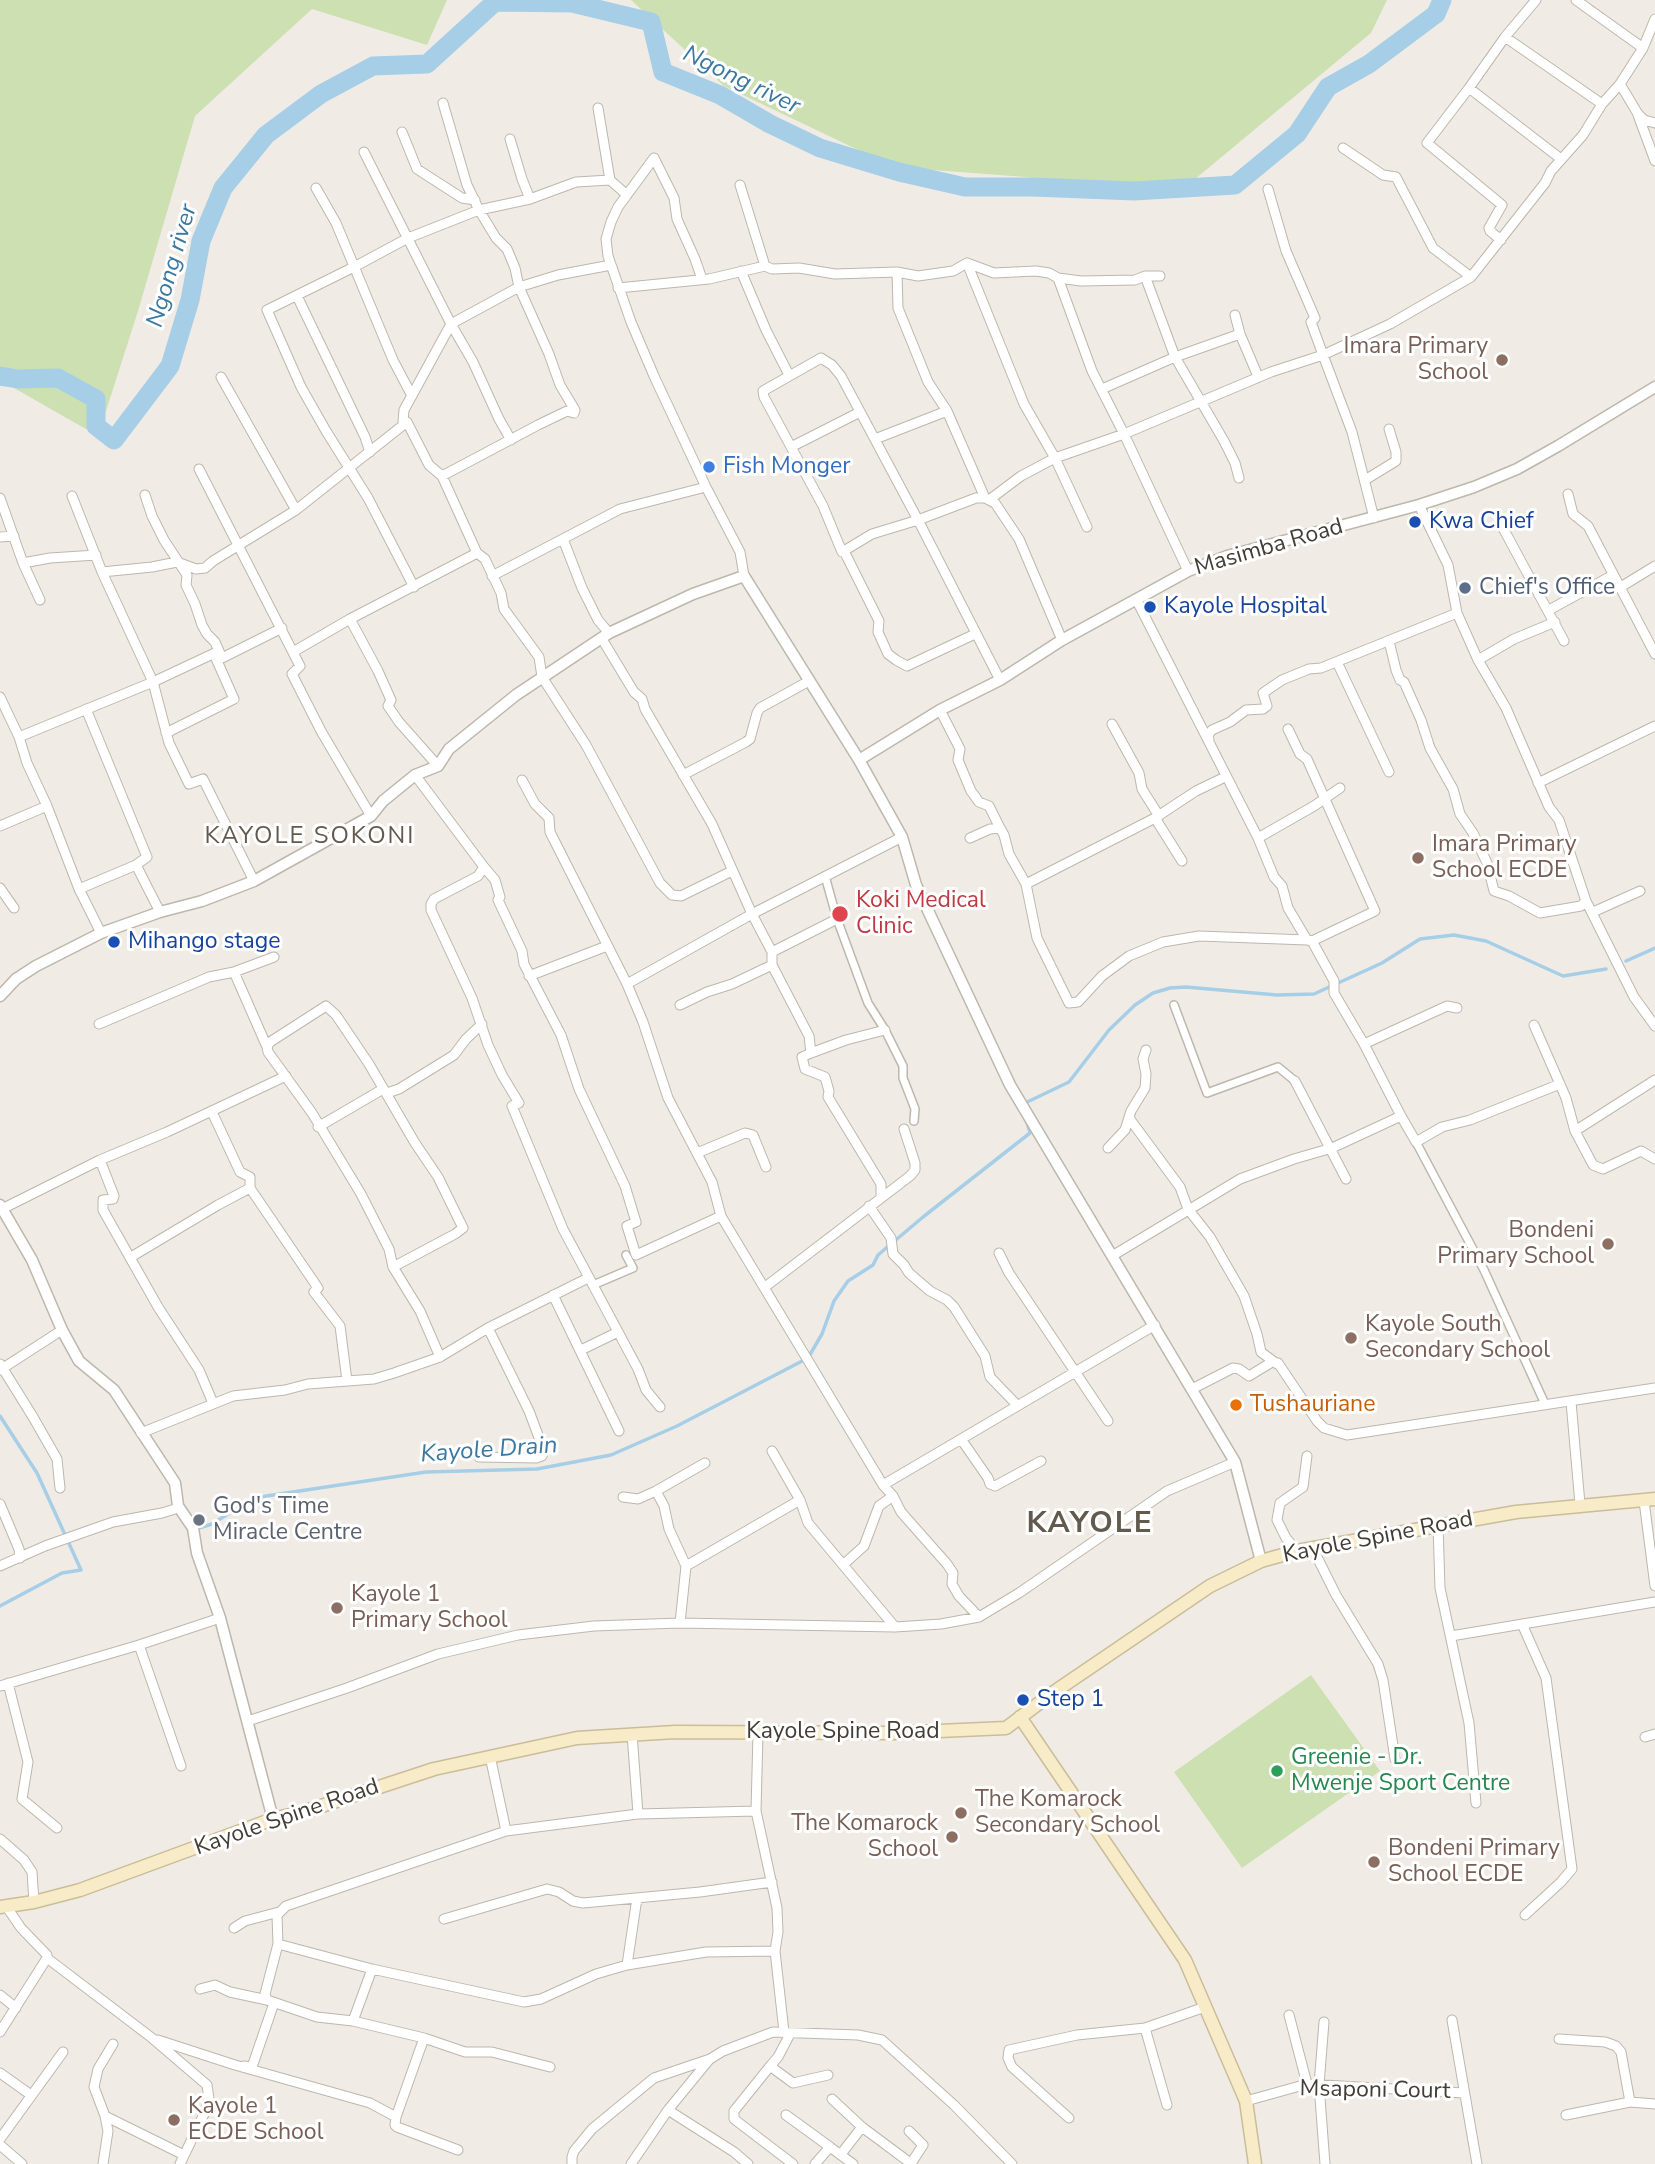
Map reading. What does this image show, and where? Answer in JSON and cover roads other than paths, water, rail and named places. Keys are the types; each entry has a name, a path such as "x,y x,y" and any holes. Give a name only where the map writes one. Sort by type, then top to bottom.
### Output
{"main road":[{"name":"Kayole Spine Road","path":"3,1907 80,1890 274,1819 434,1769 578,1738 675,1732 894,1733 1006,1728 1210,1586 1261,1561 1297,1551 1438,1525 1580,1504 1649,1500"},
{"path":"1020,1717 1185,1960 1246,2101 1255,2164"}],"street":[{"path":"1501,240 1489,228 1502,205 1427,143 1505,37 1536,0"},
{"path":"1576,0 1643,48"},
{"path":"987,499 1021,476 1055,458 1124,434 1256,378 1323,355 1390,324 1471,277 1620,84 1643,48 1655,19"},
{"path":"1505,37 1602,104"},
{"path":"1620,84 1637,114 1655,161"},
{"path":"1469,88 1561,159"},
{"path":"442,476 567,411 575,413 560,385 519,287 507,249 496,238 467,185 443,103"},
{"path":"598,108 610,180 627,195"},
{"path":"1637,114 1644,120 1655,123"},
{"path":"402,132 417,169 477,205"},
{"path":"510,139 530,199"},
{"path":"1343,148 1383,174 1395,177 1433,248 1471,277"},
{"path":"364,152 511,440"},
{"path":"702,279 677,219 674,198 654,158 627,195 611,222 606,239 618,288 654,376 740,552 744,576 780,629 902,837 916,885 1010,1085 1235,1462 1261,1561"},
{"path":"414,587 351,467 337,451 301,387 267,312 269,308 354,267 408,237 477,205 530,199 576,182 610,180"},
{"path":"740,185 765,266"},
{"path":"316,188 336,223 393,360 412,396"},
{"path":"1268,189 1286,251 1315,318 1311,322 1352,432 1374,518"},
{"path":"618,288 702,279 765,266 772,269 799,268 835,274 897,272 918,276 942,273 967,263 994,273 1036,271 1058,278 1135,280 1145,276 1160,276"},
{"path":"967,263 1024,404 1055,458 1087,527"},
{"path":"611,265 558,275 519,287 451,324 402,415 403,421 407,422 429,465 442,476 477,554 485,559 504,609 539,657 542,677 586,746 660,883 672,895 681,896 732,871"},
{"path":"741,271 789,375"},
{"path":"897,272 898,308 928,382 947,411 987,499"},
{"path":"1145,276 1175,357 1235,463 1239,478"},
{"path":"1058,278 1092,371 1188,572"},
{"path":"297,296 366,437 370,452"},
{"path":"1235,316 1257,374 1256,378"},
{"path":"1102,389 1175,357 1240,334"},
{"path":"975,634 907,666 888,654 878,632 879,621 845,551 840,549 823,506 763,391 821,358 832,365 841,376 875,439 1000,680"},
{"path":"221,377 296,510"},
{"name":"Masimba Road","path":"859,760 940,710 1000,680 1062,640 1137,601 1160,585 1227,556 1419,505 1517,469 1606,419 1655,387"},
{"path":"875,439 947,411"},
{"path":"791,447 860,412"},
{"path":"102,572 177,562 196,569 205,568 296,510 407,422"},
{"path":"1364,480 1396,461 1389,429"},
{"path":"199,469 300,666 292,674 321,731 371,816"},
{"path":"492,576 620,509 706,487"},
{"path":"1568,494 1573,514 1588,526 1655,654"},
{"path":"145,495 152,516 187,575 186,585 234,699 166,733"},
{"path":"72,496 102,572 153,682 169,743 189,784 204,779 254,881"},
{"path":"0,498 23,563 40,600"},
{"path":"845,551 872,534 976,498 987,499 995,503 1020,539 1062,640"},
{"path":"1419,505 1448,565 1457,614 1478,660 1506,708 1538,783 1559,820 1586,901 1634,997 1653,1020"},
{"path":"1503,528 1564,641"},
{"path":"0,537 14,536"},
{"path":"563,539 582,588 634,692 642,699 645,709 712,824 772,952 772,965 809,1035 811,1053"},
{"path":"293,652 350,619 477,554"},
{"path":"23,563 96,555"},
{"path":"1619,587 1655,566"},
{"path":"1549,610 1613,575"},
{"path":"0,996 16,979 36,966 101,933 160,912 202,901 254,881 371,816 383,801 415,775 438,766 449,749 542,677 605,636 693,594 744,576"},
{"path":"1137,601 1258,838 1274,877 1282,886 1288,908 1334,981 1334,993 1484,1270 1545,1404"},
{"path":"1209,742 1208,735 1212,730 1247,710 1263,709 1267,706 1262,693 1283,680 1309,669 1337,662 1457,614"},
{"path":"350,619 391,700 388,706 438,766"},
{"path":"1478,660 1514,639 1555,622"},
{"path":"216,652 225,658 282,628"},
{"path":"1389,641 1400,680 1404,682 1421,720 1430,748 1453,789 1460,814 1473,832 1484,856 1494,891 1541,913 1581,906 1586,901"},
{"path":"19,737 153,682 216,652"},
{"path":"1337,662 1389,772"},
{"path":"683,775 750,740 760,708 809,681"},
{"path":"0,697 19,737 27,763 79,889 101,933"},
{"path":"79,889 136,865 148,857 86,709"},
{"path":"940,710 960,749 958,760 971,791 979,802 989,806 1004,835 1009,854 1026,884 1037,938 1067,1001 1072,1004 1078,1002 1102,976 1129,956 1163,942 1199,936 1309,941 1375,911 1307,759 1300,754 1288,729"},
{"path":"1112,724 1139,773 1142,789 1182,861"},
{"path":"1538,783 1655,726"},
{"path":"415,775 495,880 500,897 498,900 513,929 530,976 561,1035 579,1089 625,1186 636,1222 627,1226 636,1255 722,1216"},
{"path":"1026,884 1157,817 1196,791 1225,777"},
{"path":"522,780 535,804 549,818 550,832 627,984 643,1022 668,1098 712,1182 722,1216 883,1485 893,1496 901,1512 947,1564 953,1573 952,1584 959,1596 979,1617"},
{"path":"1258,838 1326,799 1330,793 1340,788"},
{"path":"0,826 47,806"},
{"path":"970,838 990,829 1000,828"},
{"path":"627,984 752,914 902,837"},
{"path":"136,865 160,912"},
{"path":"484,867 478,876 434,899 430,907 472,998 488,1045 519,1103 512,1106 536,1167 591,1282 638,1369 646,1390 660,1407"},
{"path":"825,876 837,919 868,1003 903,1066 903,1078 915,1109 914,1121"},
{"path":"0,888 14,908"},
{"path":"1593,912 1640,891"},
{"path":"772,952 837,919"},
{"path":"530,976 607,946"},
{"path":"99,1024 209,976 234,972 274,957"},
{"path":"680,1005 772,965"},
{"path":"234,972 268,1052 312,1113 318,1127 361,1194 389,1249 393,1266 425,1322 440,1357"},
{"path":"1174,1005 1207,1093 1278,1067 1295,1080 1346,1179"},
{"path":"267,1047 270,1042 326,1006 336,1015 369,1064 438,1177 463,1228 393,1266"},
{"path":"1364,1044 1447,1006 1457,1008"},
{"path":"318,1127 385,1091 399,1089 454,1055 482,1024"},
{"path":"1534,1025 1589,1160 1603,1169 1641,1152 1655,1159"},
{"path":"881,1198 881,1184 828,1097 825,1077 805,1069 802,1057 846,1040 885,1030"},
{"path":"1108,1148 1122,1134 1130,1111 1145,1087 1143,1059 1146,1050"},
{"path":"274,1819 220,1618 197,1553 193,1528 178,1506 175,1483 114,1390 79,1361 62,1330 32,1260 1,1207 286,1076"},
{"path":"1575,1131 1655,1080"},
{"path":"1416,1142 1442,1127 1471,1120 1560,1084"},
{"path":"212,1112 240,1172 250,1177 250,1188 318,1289 314,1292 340,1326 347,1381"},
{"path":"1112,1255 1240,1179 1294,1158 1332,1148 1401,1116"},
{"path":"1129,1118 1180,1187 1188,1209 1210,1237 1244,1296 1261,1352 1277,1364"},
{"path":"765,1287 915,1170 904,1129"},
{"path":"697,1153 745,1133 750,1134 753,1135 766,1167"},
{"path":"100,1160 114,1196 113,1199 103,1200 103,1210 158,1307 199,1370 213,1403"},
{"path":"131,1257 250,1188"},
{"path":"869,1206 891,1238 893,1254 930,1292 947,1300 954,1307 985,1356 990,1377 1017,1405"},
{"path":"999,1253 1009,1273 1108,1421"},
{"path":"141,1433 233,1396 285,1390 308,1384 374,1379 440,1357 488,1328 553,1295 633,1268 626,1255"},
{"path":"553,1295 619,1431"},
{"path":"883,1485 1155,1325"},
{"path":"479,1457 536,1458 542,1456 544,1451 529,1411 488,1328"},
{"path":"60,1488 57,1459 1,1367 62,1330"},
{"path":"581,1350 618,1332"},
{"path":"1192,1388 1233,1368 1249,1376 1272,1362 1282,1366 1324,1428 1347,1435 1655,1388"},
{"path":"1571,1402 1580,1504"},
{"path":"961,1439 990,1484 995,1486 1041,1461"},
{"path":"772,1451 800,1500 808,1523 895,1627"},
{"path":"1297,1551 1286,1538 1277,1520 1280,1503 1303,1487 1307,1456"},
{"path":"248,1721 438,1654 518,1635 594,1626 680,1623 895,1627 941,1624 979,1617 1019,1593 1167,1491 1235,1462"},
{"path":"622,1497 638,1499 705,1463"},
{"path":"656,1491 685,1566 680,1623"},
{"path":"844,1564 863,1546 879,1506 893,1496"},
{"path":"685,1566 800,1500"},
{"path":"1649,1500 1655,1586"},
{"path":"0,1504 19,1549 19,1558"},
{"path":"0,1566 45,1546 113,1522 162,1513 178,1506"},
{"path":"1438,1525 1440,1588 1472,1744 1476,1803"},
{"path":"1314,1549 1336,1595 1378,1664 1383,1680 1395,1759"},
{"path":"1451,1636 1655,1602"},
{"path":"57,1828 22,1799 28,1762 4,1684 139,1646 220,1618"},
{"path":"1522,1624 1546,1678 1572,1868 1561,1882 1525,1915"},
{"path":"139,1646 181,1766"},
{"path":"758,1733 756,1811 777,1908 778,1932 775,1951 787,2033 778,2057 734,2111 734,2119 793,2164"},
{"path":"632,1734 638,1814"},
{"path":"491,1756 506,1831"},
{"path":"234,1928 245,1921 279,1912 286,1906 506,1831 638,1814 756,1811"},
{"path":"0,1839 24,1860 32,1872 34,1902"},
{"path":"444,1919 547,1889 583,1903 772,1882"},
{"path":"627,1965 637,1898"},
{"path":"3,1907 47,1958 199,2076 209,2091 206,2110 182,2160 105,2116"},
{"path":"270,2001 265,1994 278,1944 276,1920 279,1912"},
{"path":"278,1944 372,1969 524,2002 541,1999 596,1974 627,1965 706,1952 775,1951"},
{"path":"0,2032 47,1958"},
{"path":"353,2021 372,1969"},
{"path":"200,1989 215,1985 230,1992 270,2001 317,2017 353,2021 424,2038 465,2052 492,2052 550,2067"},
{"path":"0,1996 16,2008"},
{"path":"235,2065 251,2067 270,2001"},
{"path":"1069,2118 1012,2067 1008,2058 1009,2050 1077,2035 1145,2028 1205,2007"},
{"path":"1289,2015 1307,2084"},
{"path":"1452,2020 1477,2164"},
{"path":"1324,2022 1319,2085 1325,2164"},
{"path":"1145,2028 1167,2105"},
{"path":"572,2164 574,2151 592,2129 643,2086 663,2073 710,2059 723,2051 773,2032 846,2035 882,2040 954,2105 1012,2164"},
{"path":"152,2038 235,2065 370,2103 396,2117"},
{"path":"424,2038 395,2125 458,2150"},
{"path":"1559,2039 1605,2042 1616,2046 1621,2052 1630,2102"},
{"path":"103,2164 108,2131 94,2087 98,2069 113,2044"},
{"path":"0,2139 64,2052"},
{"path":"631,2164 668,2110 710,2059"},
{"path":"771,2065 793,2082 828,2075"},
{"path":"0,2073 32,2095"},
{"name":"Msaponi Court","path":"1246,2101 1307,2084 1464,2093"},
{"path":"832,2099 862,2127 912,2162 923,2145 909,2131"},
{"path":"1566,2115 1630,2102 1655,2104"},
{"path":"668,2110 734,2152 748,2164"},
{"path":"786,2115 853,2164"},
{"path":"841,2154 862,2127"},
{"path":"0,2145 22,2164"},
{"path":"815,2164 830,2147"}],"waterway":[{"name":"Ngong river","path":"0,376 18,379 58,378 96,399 96,426 114,440 170,366 190,300 201,241 223,188 266,135 321,94 373,66 427,64 495,2 572,3 651,22 663,72 720,95 770,124 820,148 899,172 965,187 1134,191 1235,185 1297,134 1328,87 1369,64 1436,14 1442,0"},
{"path":"1023,1104 1069,1082 1109,1030 1135,1005 1153,993 1170,988 1277,995 1314,994 1382,963 1420,939 1454,935 1486,941 1563,976 1606,969"},
{"path":"1626,961 1655,948"},
{"name":"Kayole Drain","path":"199,1528 212,1524 244,1504 266,1496 426,1472 537,1469 611,1455 677,1426 808,1358 822,1334 834,1301 848,1281 873,1265 878,1255 923,1217 1030,1133 1027,1122"},
{"name":"Kayole Drain","path":"0,1416 37,1473 81,1570 62,1573 0,1606"}],"place":[{"name":"Imara Primary School","path":"1502,360"},
{"name":"Fish Monger","path":"709,467"},
{"name":"Kwa Chief","path":"1415,522"},
{"name":"Chief's Office","path":"1465,588"},
{"name":"Kayole Hospital","path":"1150,607"},
{"name":"Imara Primary School ECDE","path":"1418,858"},
{"name":"Koki Medical Clinic","path":"840,914"},
{"name":"Mihango stage","path":"114,942"},
{"name":"Bondeni Primary School","path":"1608,1244"},
{"name":"Kayole South Secondary School","path":"1351,1338"},
{"name":"Tushauriane","path":"1236,1405"},
{"name":"God's Time Miracle Centre","path":"199,1520"},
{"name":"Kayole 1 Primary School","path":"337,1608"},
{"name":"Step 1","path":"1023,1700"},
{"name":"Greenie - Dr. Mwenje Sport Centre","path":"1277,1771"},
{"name":"The Komarock Secondary School","path":"961,1813"},
{"name":"The Komarock School","path":"952,1837"},
{"name":"Bondeni Primary School ECDE","path":"1374,1862"},
{"name":"Kayole 1 ECDE School","path":"174,2120"}],"district":[{"name":"KAYOLE SOKONI","path":"310,837"},
{"name":"KAYOLE","path":"1090,1525"}]}
